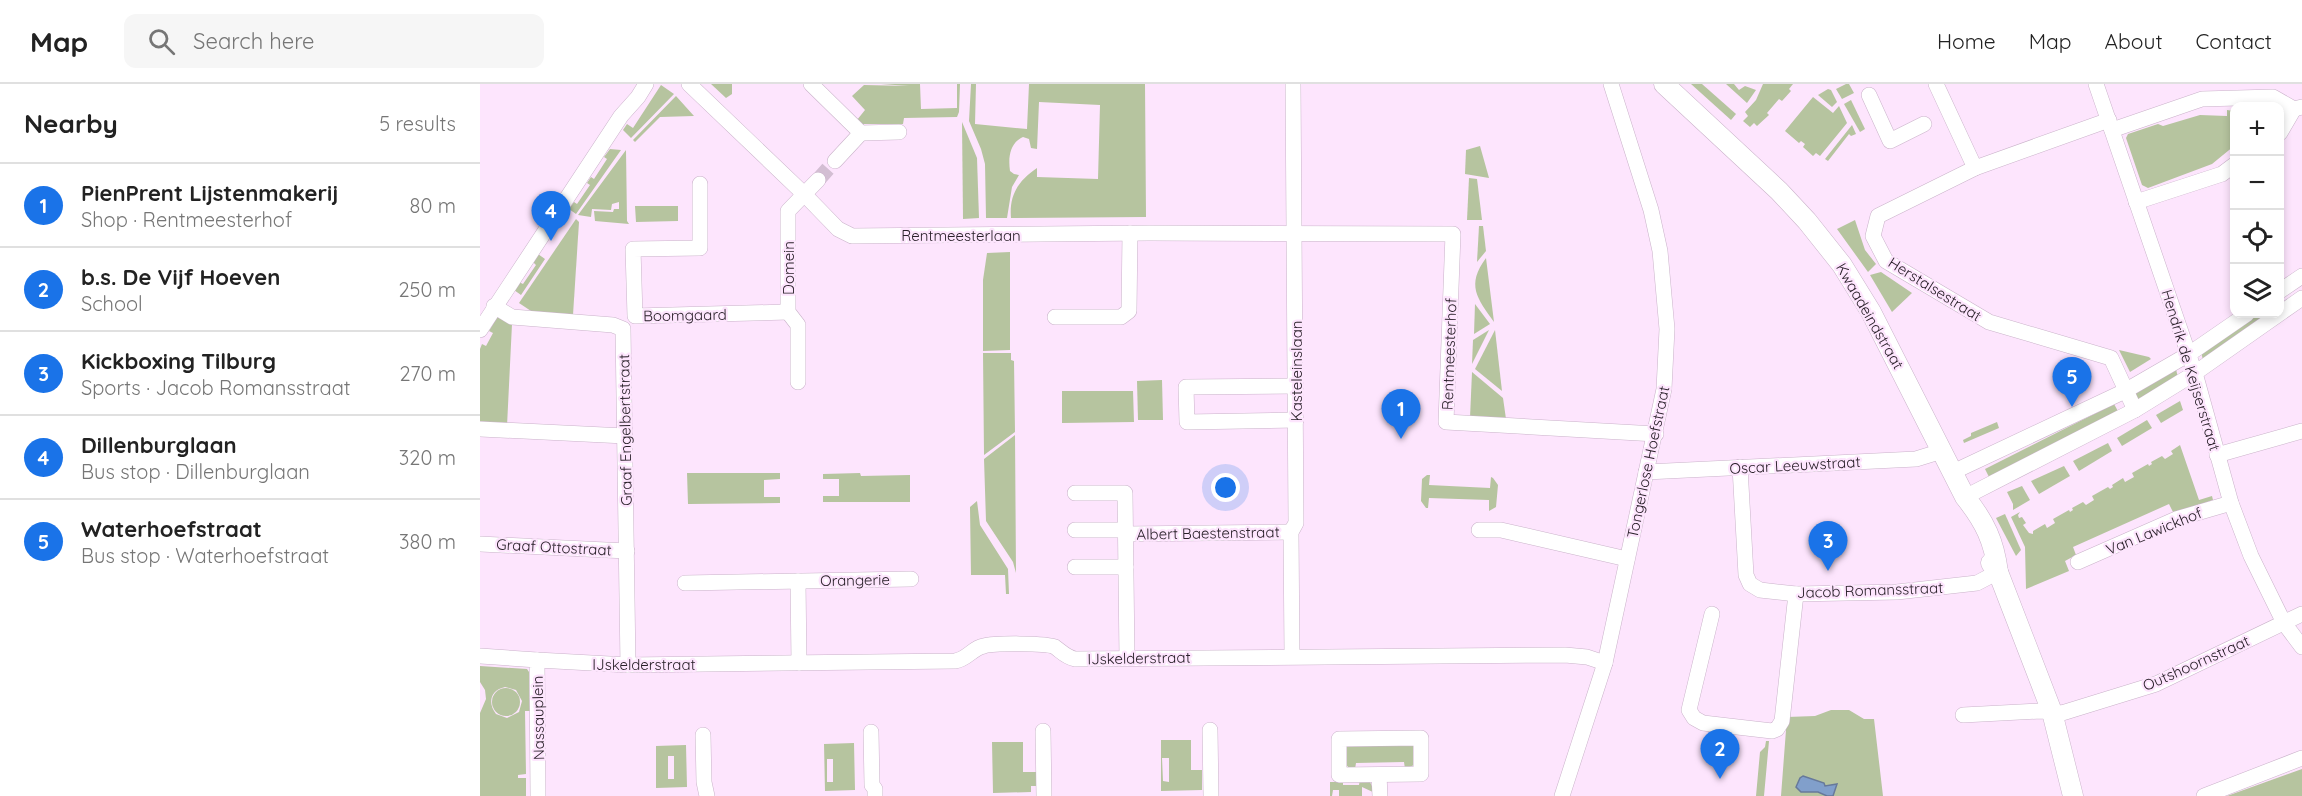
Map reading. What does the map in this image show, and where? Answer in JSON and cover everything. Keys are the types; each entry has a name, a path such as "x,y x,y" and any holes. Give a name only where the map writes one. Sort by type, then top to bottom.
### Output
{"street":[{"path":"621,116 634,84"},
{"path":"481,326 621,116 646,84"},
{"name":"Rentmeesterlaan","path":"689,84 804,194 838,230 852,236 1294,233"},
{"path":"811,84 861,132 899,132"},
{"name":"Kasteleinslaan","path":"1292,656 1291,532 1296,523 1293,84"},
{"name":"Tongerlose Hoefstraat","path":"1562,796 1605,663 1656,435 1664,388 1667,328 1660,251 1651,210 1611,84"},
{"name":"Kwaadeindstraat","path":"1664,84 1779,191 1807,221 1842,265 1872,312 1965,497 1969,521 1998,572 2052,712 2073,796"},
{"path":"1936,84 1976,168 2110,125 2202,99 2273,97 2298,108 2284,127"},
{"name":"Hendrik de Keijserstraat","path":"2096,84 2195,372 2230,503 2251,556 2284,623 2302,647"},
{"path":"1869,95 1890,141 1950,113"},
{"path":"835,161 861,132"},
{"name":"Herstalsestraat","path":"1976,168 1878,216 1873,236 1886,261 1989,322 2111,358 2135,410"},
{"path":"2136,202 2222,174 2230,168"},
{"name":"Domein","path":"798,382 798,325 788,312 788,211 818,180"},
{"name":"Boomgaard","path":"700,184 700,248 633,249 635,316 788,312"},
{"path":"1055,317 1121,317 1129,311 1130,233"},
{"name":"Rentmeesterhof","path":"1294,233 1453,234 1446,422 1656,435"},
{"path":"2284,288 2302,276"},
{"path":"1965,497 2135,410 2195,372 2302,298"},
{"name":"Graaf Engelbertstraat","path":"494,306 512,317 613,325 623,329 628,665"},
{"path":"1953,472 2126,391 2189,354 2241,318"},
{"path":"1296,386 1186,387 1187,422 1296,420"},
{"path":"480,429 625,436"},
{"path":"2217,455 2302,431"},
{"name":"Oscar Leeuwstraat","path":"1647,472 1916,459 1942,450"},
{"name":"Jacob Romansstraat","path":"1740,467 1746,574 1750,584 1760,590 1796,594 1897,592 1977,583 1998,572"},
{"path":"1075,493 1125,493 1127,658"},
{"name":"Van Lawickhof","path":"2078,562 2176,519 2230,503"},
{"name":"Albert Baestenstraat","path":"1075,530 1291,532"},
{"name":"Tongerlose Hoefstraat","path":"1479,530 1500,530 1627,559"},
{"name":"Graaf Ottostraat","path":"480,544 627,550"},
{"path":"1075,567 1126,567"},
{"name":"Orangerie","path":"685,583 911,579"},
{"name":"Orangerie","path":"798,581 799,663"},
{"path":"1712,614 1689,710 1694,718 1703,723 1772,731 1777,729 1782,721 1796,594"},
{"name":"Outshoornstraat","path":"1963,715 2062,713 2156,684 2302,614"},
{"name":"IJskelderstraat","path":"537,660 628,665 955,661 963,660 978,648 991,645 1046,645 1075,659 1565,655 1605,663"},
{"name":"Nassauplein","path":"480,656 537,660 538,796"},
{"path":"1043,730 1044,796"},
{"path":"1210,730 1211,796"},
{"path":"871,732 872,784 875,796"},
{"path":"703,735 704,782 707,796"},
{"path":"1421,738 1421,774 1379,775 1339,775 1339,739 1421,738"},
{"path":"2204,796 2302,758"},
{"path":"1379,775 1380,796"}],"green space":[{"path":"711,84 732,84 732,94 726,98"},
{"path":"881,84 920,84 921,109 957,108 957,84 960,84 959,112 957,117 904,118 903,124 861,124 857,120 865,110 852,96 864,85 909,86"},
{"path":"971,84 976,84 975,124 1027,129 1029,84 1145,84 1146,217 1011,218 1016,189 1037,168 1037,177 1098,179 1100,105 1039,102 1037,149 1031,148 1029,139 1023,137 1015,143 1011,151 1010,171 1019,175 1012,187 1007,218 986,218 985,164 969,121"},
{"path":"1691,84 1702,84 1736,114 1731,120"},
{"path":"1726,84 1734,84 1739,90 1745,86 1756,90 1747,103"},
{"path":"1763,84 1793,84 1789,89 1791,91 1782,101 1779,99 1767,113 1769,115 1757,126 1754,123 1750,127 1743,121 1748,116 1745,112 1756,100"},
{"path":"1849,84 1854,93 1842,99 1836,89"},
{"path":"661,85 674,94 631,138 623,130 627,124 633,128"},
{"path":"1828,89 1831,90 1837,102 1832,107 1818,95"},
{"path":"676,96 694,116 660,117 635,142 633,140"},
{"path":"1813,97 1833,113 1839,106 1847,123 1820,156 1816,153 1813,156 1803,147 1805,144 1801,141 1799,143 1785,131"},
{"path":"1851,100 1865,129 1860,132 1844,104"},
{"path":"2227,110 2230,110 2230,149 2212,164 2148,188 2142,185 2126,138 2128,134 2158,124 2163,126 2200,115 2227,116"},
{"path":"962,122 977,158 979,218 963,219"},
{"path":"1852,125 1856,134 1851,136 1849,134 1828,161 1825,159"},
{"path":"1480,146 1489,178 1465,174 1466,150"},
{"path":"610,149 621,150 576,214 569,209 574,202 577,204 590,185 587,183 591,177 594,179 607,159 604,157"},
{"path":"626,150 627,221 629,224 595,221 594,211 613,212 614,209 619,209 619,202 612,204 611,210 592,209 591,217 578,215"},
{"path":"1469,178 1477,179 1482,220 1467,220"},
{"path":"635,206 678,206 678,221 636,222"},
{"path":"576,219 579,222 573,315 531,311 519,303"},
{"path":"1855,220 1865,250 1876,264 1868,272 1837,229"},
{"path":"1479,226 1483,226 1486,251 1477,262"},
{"path":"1010,252 1010,350 983,351 983,280 987,253"},
{"path":"538,254 545,259 521,295 514,290 519,282 523,284 536,265 533,262"},
{"path":"1486,258 1494,322 1479,298 1475,284 1476,276"},
{"path":"1881,272 1912,293 1892,312 1870,275"},
{"path":"1475,304 1490,324 1474,334"},
{"path":"503,316 512,324 507,426 480,424 480,349 482,344 486,346 493,333 489,331 497,317 501,319"},
{"path":"2250,318 2266,318 2203,360 2201,352"},
{"path":"1489,330 1472,364 1473,340"},
{"path":"1495,330 1502,391 1475,369"},
{"path":"2119,350 2149,357 2151,359 2130,372"},
{"path":"983,353 1011,353 1011,360 1014,361 1015,432 984,455"},
{"path":"2176,369 2178,378 2136,403 2131,394"},
{"path":"1472,372 1503,398 1506,419 1470,418"},
{"path":"1162,380 1163,420 1138,420 1137,381"},
{"path":"1062,391 1133,391 1134,422 1062,423"},
{"path":"2180,401 2183,410 2161,423 2156,415"},
{"path":"2114,404 2119,413 1989,477 1985,469"},
{"path":"2147,420 2152,428 2122,446 2117,438"},
{"path":"1997,422 1999,428 1964,443 1963,440 1971,436 1971,433"},
{"path":"1015,435 1016,573 1013,562 986,521 984,459"},
{"path":"2108,443 2112,451 2079,471 2073,461"},
{"path":"2180,445 2199,500 2212,496 2213,500 2174,514 2169,504 2073,547 2076,555 2065,561 2069,571 2026,589 2025,547 2011,517 2020,512 2019,518 2022,517 2026,523 2023,525 2029,533 2033,534 2033,531 2045,524 2047,528 2055,523 2053,519 2069,510 2070,512 2072,508 2083,502 2086,505 2094,500 2092,496 2108,487 2110,489 2123,478 2125,482 2134,477 2132,473 2148,464 2149,466 2151,462 2162,456 2165,459 2173,454 2171,451"},
{"path":"2064,466 2070,476 2039,494 2031,481"},
{"path":"687,473 780,473 780,479 764,480 764,497 780,497 780,503 688,504"},
{"path":"860,473 861,476 910,475 910,502 823,502 823,496 839,496 839,479 823,479 823,474"},
{"path":"1430,475 1429,485 1490,488 1491,477 1498,485 1496,507 1489,511 1489,500 1429,498 1428,508 1426,508 1421,501 1422,479"},
{"path":"2022,486 2030,500 2013,510 2013,504 2007,492"},
{"path":"977,501 980,525 1008,569 1009,594 1006,594 1005,575 971,575 970,507"},
{"path":"2005,514 2021,550 2016,556 1996,518"},
{"path":"480,666 527,669 529,672 530,711 525,711 526,774 518,775 518,778 526,778 526,796 480,796 480,713 486,699 485,690 480,682","holes":["505,687 516,690 522,701 519,712 507,718 496,714 491,701 496,691"]},
{"path":"506,688 516,692 520,702 516,712 506,716 496,712 492,702 496,692"},
{"path":"1831,710 1849,710 1864,719 1874,719 1883,796 1781,796 1787,717 1815,716"},
{"path":"1161,740 1191,740 1191,770 1202,770 1202,790 1161,791","holes":["1162,758 1169,758 1169,782 1163,781"]},
{"path":"1766,741 1769,741 1764,796 1756,796 1760,752 1765,747"},
{"path":"992,742 1023,742 1023,772 1039,772 1039,786 1031,786 1031,792 993,793"},
{"path":"854,743 855,790 825,791 824,744","holes":["827,759 833,759 833,782 827,782"]},
{"path":"1411,744 1414,746 1414,765 1405,769 1404,762 1356,763 1355,769 1349,768 1343,761 1346,746"},
{"path":"686,745 687,787 656,788 656,746","holes":["668,756 674,756 674,779 668,779"]},
{"path":"2302,769 2302,796 2227,796"},
{"path":"1360,779 1370,782 1375,793 1362,787 1362,796 1339,796 1339,790 1333,790 1330,796 1330,782 1359,785"}],"water":[{"path":"1803,776 1824,783 1825,786 1837,784 1833,796 1818,792 1801,792 1796,787"}],"tunnel":[{"path":"818,180 835,161"}],"place":[{"name":"Dillenburglaan","path":"551,241"},
{"name":"Waterhoefstraat","path":"2072,407"},
{"name":"PienPrent Lijstenmakerij","path":"1401,439"},
{"name":"Kickboxing Tilburg","path":"1828,571"},
{"name":"b.s. De Vijf Hoeven","path":"1720,779"}]}
